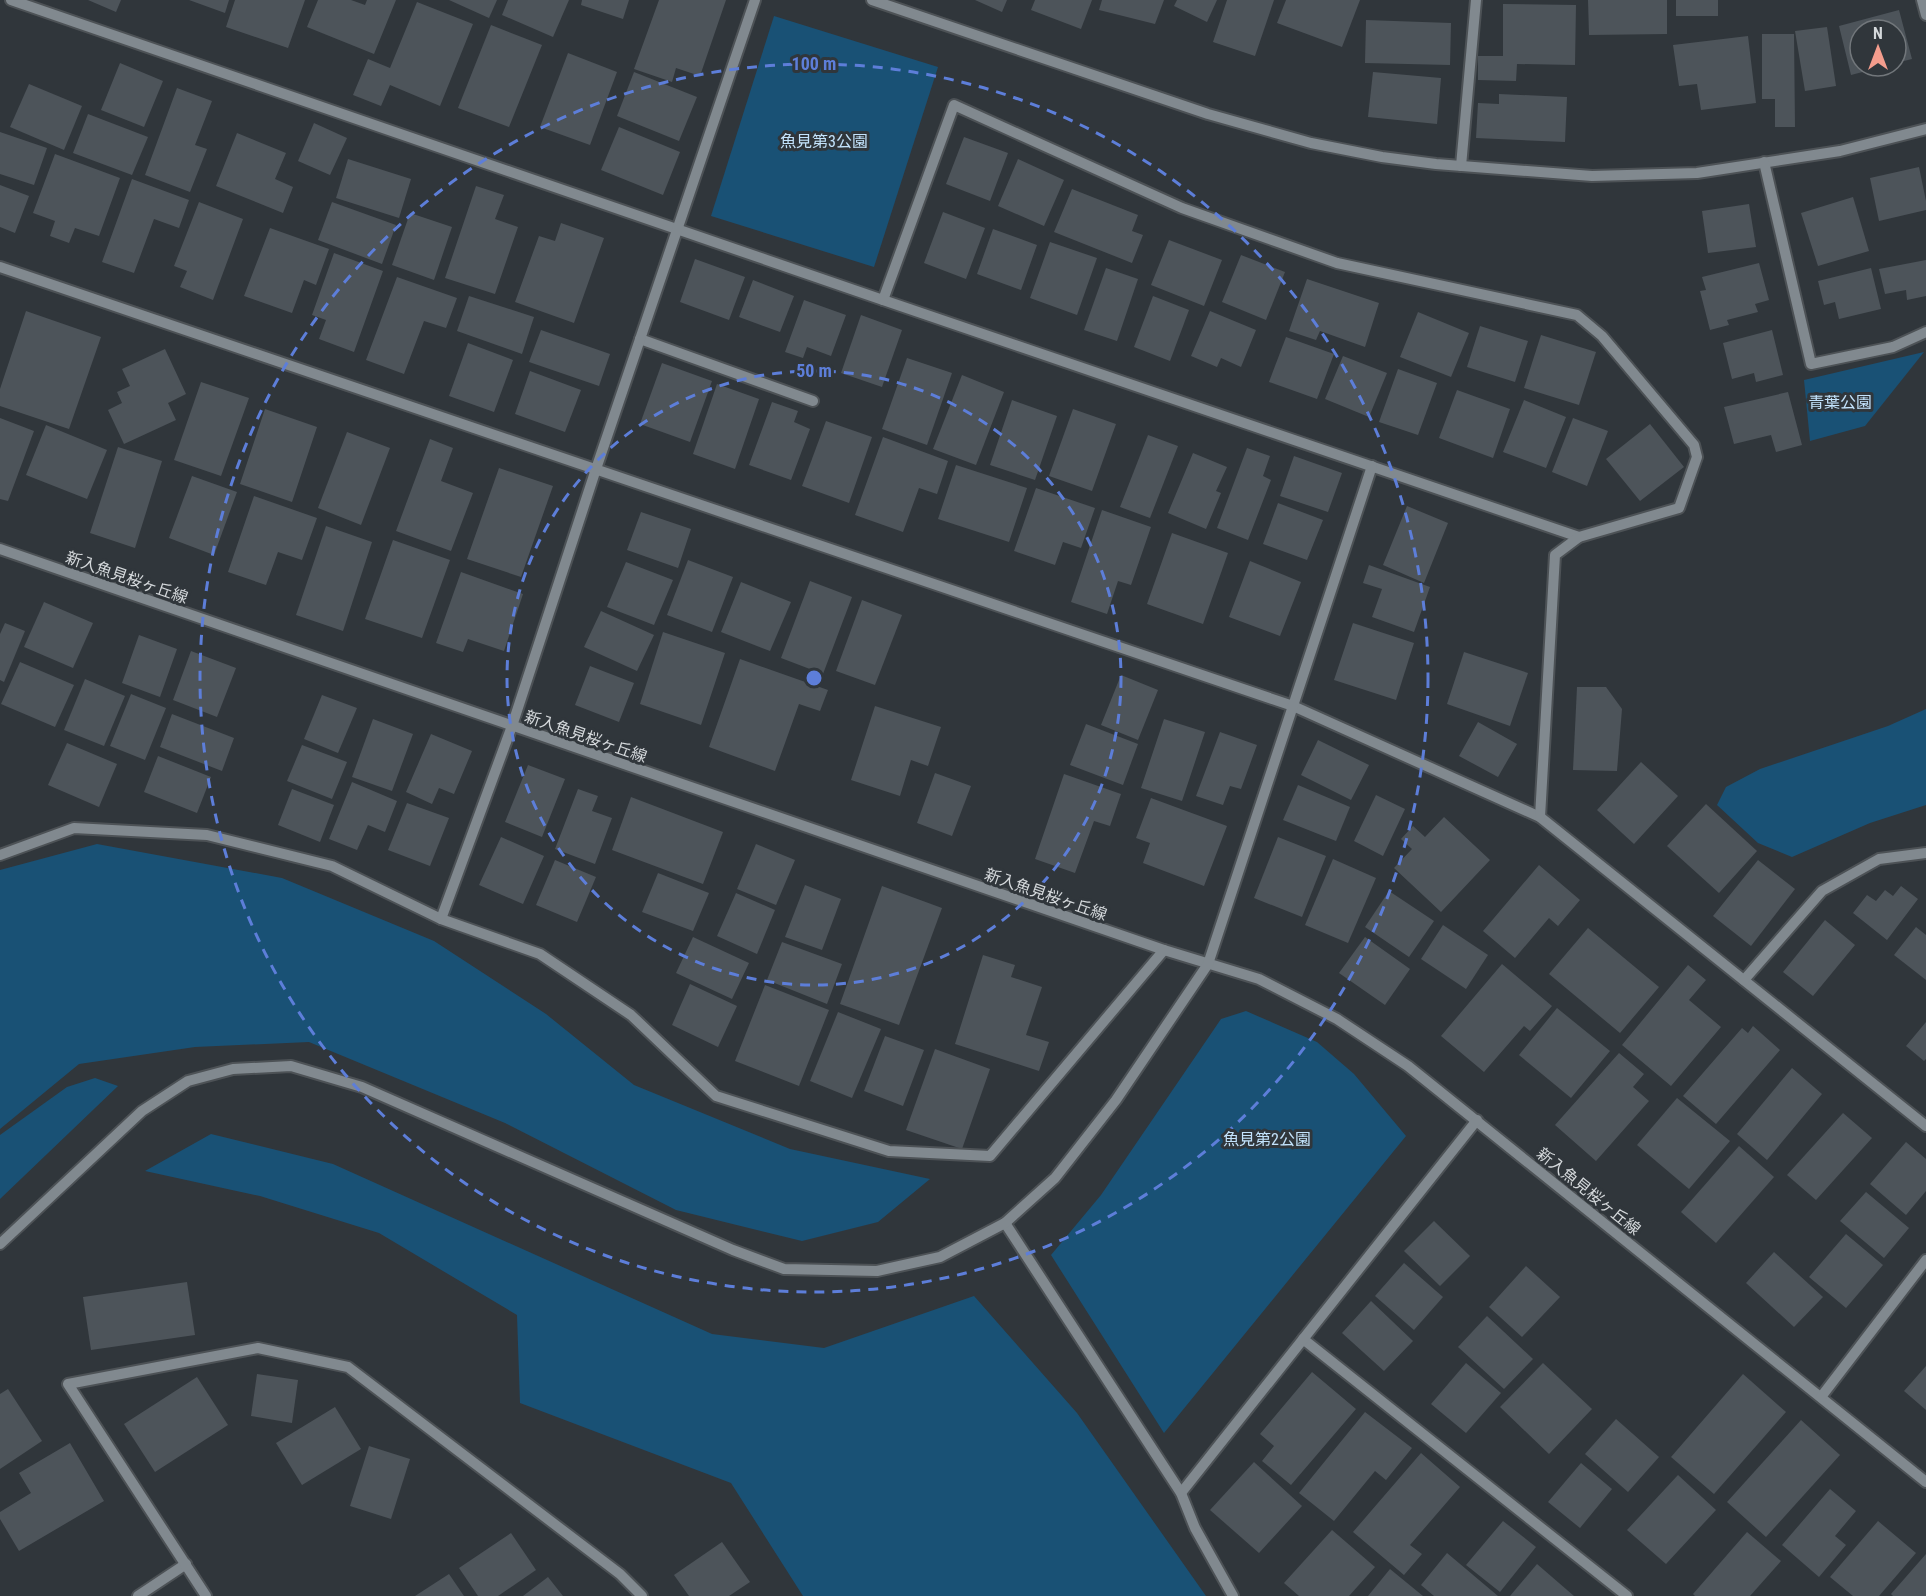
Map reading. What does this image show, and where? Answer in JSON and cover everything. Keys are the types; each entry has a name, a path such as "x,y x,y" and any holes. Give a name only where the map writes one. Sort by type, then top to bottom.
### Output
{"street":[{"path":"11,0 1579,537"},
{"path":"441,919 512,726 596,469 755,0"},
{"path":"872,0 1208,114 1311,143 1382,157 1461,166 1592,176 1697,173 1840,151 1926,129"},
{"path":"1461,166 1476,0"},
{"path":"1922,0 1926,15"},
{"path":"883,300 954,105 1182,208 1337,263 1577,315 1602,336 1694,445 1697,457 1679,508 1579,537 1555,555 1540,817"},
{"path":"1764,162 1811,364 1893,347 1926,332"},
{"path":"0,267 1293,706 1540,817 1926,1125"},
{"path":"640,339 813,401"},
{"path":"0,1244 142,1111 188,1081 233,1069 291,1066 362,1087 733,1250 784,1269 877,1271 940,1257 1005,1223 1055,1178 1116,1100 1208,964 1372,466"},
{"name":"新入魚見桜ヶ丘線","path":"0,549 1164,950 1259,979 1337,1019 1408,1066 1926,1482"},
{"path":"0,855 74,828 207,835 332,866 441,919 540,954 631,1015 716,1096 889,1151 990,1155 1164,950"},
{"path":"1744,980 1822,891 1879,859 1926,853"},
{"path":"1181,1493 1477,1120"},
{"path":"1005,1223 1181,1493 1195,1527 1233,1596"},
{"path":"1821,1397 1926,1260"},
{"path":"1303,1340 1627,1596"},
{"path":"206,1596 68,1384 258,1348 348,1367 620,1574 642,1596"},
{"path":"138,1596 186,1564"}],"green space":[{"name":"魚見第3公園","path":"774,16 938,67 874,267 711,216"},
{"name":"青葉公園","path":"1924,352 1865,426 1810,441 1804,380"},
{"path":"1926,709 1926,805 1870,823 1792,857 1758,843 1717,805 1726,787 1760,769 1888,726"},
{"path":"97,844 282,878 434,941 546,1014 634,1085 790,1149 930,1179 878,1222 802,1241 676,1210 505,1123 309,1042 195,1047 79,1064 0,1129 0,870"},
{"name":"魚見第2公園","path":"1246,1011 1317,1042 1354,1074 1406,1136 1164,1433 1051,1255 1101,1195 1221,1019"},
{"path":"95,1078 118,1086 0,1199 0,1135 67,1087"},
{"path":"211,1134 333,1164 712,1334 824,1348 974,1296 1077,1413 1206,1596 803,1596 731,1483 520,1403 517,1315 379,1233 260,1196 145,1171"}],"building":[{"path":"88,0 121,0 116,12"},
{"path":"189,0 229,0 225,13"},
{"path":"235,0 305,0 288,48 226,27"},
{"path":"318,0 351,0 365,5 367,0 396,0 374,54 307,27"},
{"path":"449,0 497,0 489,18"},
{"path":"508,0 569,0 553,37 502,15"},
{"path":"582,0 629,0 623,19 581,5"},
{"path":"659,0 726,0 700,76 676,68 672,82 634,69"},
{"path":"975,0 1007,0 1002,12"},
{"path":"1035,0 1092,0 1081,29 1031,10"},
{"path":"1102,0 1164,0 1155,24 1099,10"},
{"path":"1177,0 1217,0 1207,22 1174,6"},
{"path":"1227,0 1274,0 1255,56 1213,42"},
{"path":"1286,0 1360,0 1342,47 1277,23"},
{"path":"1588,0 1667,0 1667,34 1589,35"},
{"path":"1676,0 1718,0 1718,16 1676,16"},
{"path":"417,2 473,24 440,106 390,85 381,106 353,95 368,59 390,68"},
{"path":"1503,4 1576,5 1575,65 1517,64 1516,81 1478,80 1478,56 1503,56"},
{"path":"1899,10 1901,18 1869,18"},
{"path":"1366,20 1451,23 1450,65 1365,63"},
{"path":"1848,24 1848,63 1839,26"},
{"path":"491,25 542,45 509,127 458,108"},
{"path":"1827,27 1836,86 1805,91 1795,31"},
{"path":"1762,34 1794,34 1795,127 1775,127 1775,99 1762,99"},
{"path":"1748,36 1756,103 1701,110 1697,84 1679,86 1673,45"},
{"path":"1908,44 1912,59 1908,60"},
{"path":"568,53 617,72 590,145 540,127"},
{"path":"120,63 163,81 144,127 101,110"},
{"path":"634,72 697,97 679,141 617,116"},
{"path":"1373,72 1441,78 1437,124 1368,117"},
{"path":"29,84 82,106 64,150 10,127"},
{"path":"177,88 212,101 195,145 207,149 190,192 145,175"},
{"path":"1499,94 1567,97 1565,142 1476,138 1478,103 1499,104"},
{"path":"88,114 148,137 132,175 73,153"},
{"path":"314,123 347,138 330,175 298,161"},
{"path":"619,127 680,152 663,195 601,170"},
{"path":"0,132 47,148 34,185 0,174"},
{"path":"237,133 286,153 275,179 293,187 283,213 216,186"},
{"path":"964,137 1008,153 990,201 946,184"},
{"path":"55,154 120,178 99,236 75,228 69,243 50,236 55,221 33,213"},
{"path":"348,159 411,179 399,218 336,198"},
{"path":"1018,159 1064,180 1044,226 998,206"},
{"path":"1919,167 1926,210 1879,221 1870,178"},
{"path":"132,179 189,200 179,228 154,219 134,273 102,262"},
{"path":"0,185 29,196 15,233 0,227"},
{"path":"476,186 504,195 495,219 518,227 495,294 445,278"},
{"path":"1072,189 1138,215 1132,231 1143,235 1132,263 1054,232"},
{"path":"1853,197 1869,251 1818,266 1801,213"},
{"path":"199,202 243,219 213,300 180,287 187,271 174,266"},
{"path":"332,202 396,225 382,264 318,240"},
{"path":"1749,204 1756,247 1708,253 1702,211"},
{"path":"943,212 985,228 966,279 924,263"},
{"path":"410,213 452,227 434,280 392,265"},
{"path":"561,223 604,238 574,323 515,302 539,236 555,241"},
{"path":"270,228 329,249 316,285 304,280 292,313 244,296"},
{"path":"993,229 1037,245 1021,290 977,274"},
{"path":"1169,240 1222,260 1204,306 1151,285"},
{"path":"1050,242 1097,258 1077,315 1030,298"},
{"path":"334,253 383,271 354,352 319,339 326,320 312,315"},
{"path":"1241,255 1285,272 1266,320 1222,302"},
{"path":"695,259 745,277 729,320 680,302"},
{"path":"1926,260 1926,296 1907,300 1906,290 1885,294 1879,269"},
{"path":"1759,263 1769,300 1755,304 1758,312 1727,320 1729,325 1710,330 1700,291 1706,290 1702,277"},
{"path":"1106,268 1138,279 1117,341 1084,330"},
{"path":"1871,268 1881,309 1839,319 1835,302 1824,305 1818,281"},
{"path":"397,277 457,298 446,328 424,321 404,374 366,360"},
{"path":"1307,279 1379,303 1365,347 1320,331 1316,340 1289,331"},
{"path":"753,280 794,296 780,332 739,317"},
{"path":"469,296 534,317 522,354 457,331"},
{"path":"1153,296 1189,310 1170,361 1134,347"},
{"path":"804,300 846,315 831,356 807,347 803,358 785,352"},
{"path":"26,311 101,337 69,429 0,406 0,389"},
{"path":"1210,311 1256,330 1241,367 1221,358 1217,367 1191,356"},
{"path":"1418,312 1469,333 1451,377 1400,357"},
{"path":"861,315 902,330 882,387 841,373"},
{"path":"1480,326 1528,341 1515,382 1467,367"},
{"path":"541,330 610,354 599,386 529,362"},
{"path":"1772,330 1783,375 1756,382 1754,373 1732,379 1723,343"},
{"path":"1541,335 1596,352 1579,405 1524,388"},
{"path":"1286,337 1334,354 1317,399 1269,382"},
{"path":"468,343 513,360 494,412 449,396"},
{"path":"165,349 186,394 168,403 176,420 124,444 108,410 122,403 117,392 130,386 122,369"},
{"path":"1343,356 1387,373 1369,417 1325,399"},
{"path":"907,358 952,373 927,445 882,429"},
{"path":"662,363 712,381 690,442 640,424"},
{"path":"1398,369 1437,383 1418,435 1379,422"},
{"path":"530,371 581,390 565,432 515,414"},
{"path":"962,375 1004,392 976,465 933,449"},
{"path":"201,382 249,398 221,476 174,460"},
{"path":"717,384 759,399 735,469 693,454"},
{"path":"1457,390 1510,409 1493,458 1439,438"},
{"path":"1788,392 1802,445 1776,452 1771,435 1734,444 1724,407"},
{"path":"1012,400 1057,416 1035,480 990,465"},
{"path":"1524,400 1566,417 1546,468 1503,452"},
{"path":"772,402 798,411 794,422 810,429 791,480 749,465"},
{"path":"265,409 317,427 292,502 240,484"},
{"path":"1073,409 1116,424 1092,491 1049,476"},
{"path":"0,418 34,431 8,501 0,499"},
{"path":"1573,418 1608,431 1587,486 1552,472"},
{"path":"826,421 872,437 849,503 802,486"},
{"path":"1650,424 1684,467 1640,501 1606,459"},
{"path":"46,425 107,450 87,499 26,475"},
{"path":"347,432 390,448 361,525 318,508"},
{"path":"1148,435 1178,446 1150,518 1120,507"},
{"path":"883,437 948,461 937,494 919,488 903,532 855,515"},
{"path":"430,439 453,448 441,481 473,493 451,551 396,531"},
{"path":"118,447 162,461 135,548 90,533"},
{"path":"1247,448 1270,456 1263,476 1271,480 1248,540 1217,528"},
{"path":"1193,453 1227,467 1216,491 1221,493 1206,529 1168,513"},
{"path":"1294,456 1342,473 1328,512 1280,496"},
{"path":"956,465 1027,488 1009,542 938,519"},
{"path":"499,468 553,486 521,577 467,559"},
{"path":"192,476 237,492 214,555 169,538"},
{"path":"1036,488 1095,508 1081,548 1063,542 1055,565 1014,551"},
{"path":"254,496 317,518 302,560 278,552 266,585 228,572"},
{"path":"1278,503 1323,520 1307,560 1263,544"},
{"path":"1407,506 1448,523 1424,583 1383,565"},
{"path":"1102,510 1151,527 1131,585 1118,581 1107,614 1071,602"},
{"path":"641,512 691,529 678,568 627,550"},
{"path":"326,526 372,542 343,631 296,615"},
{"path":"1172,533 1228,553 1203,624 1147,604"},
{"path":"393,540 450,560 422,638 365,619"},
{"path":"688,560 733,577 712,632 667,615"},
{"path":"1250,561 1301,582 1280,636 1229,617"},
{"path":"626,562 673,580 654,625 607,607"},
{"path":"1369,565 1430,587 1414,632 1372,617 1382,589 1363,583"},
{"path":"461,572 523,594 504,651 468,639 463,652 436,643"},
{"path":"810,581 852,597 823,674 781,658"},
{"path":"741,582 791,602 770,651 721,632"},
{"path":"862,600 902,615 875,685 836,671"},
{"path":"44,602 93,623 73,668 24,647"},
{"path":"601,611 654,635 637,671 584,647"},
{"path":"5,623 25,631 4,682 0,680 0,634"},
{"path":"1353,623 1414,643 1396,700 1334,680"},
{"path":"663,632 725,653 701,725 640,704"},
{"path":"139,635 177,649 160,697 122,683"},
{"path":"191,651 236,668 217,717 173,700"},
{"path":"1464,652 1528,673 1510,726 1447,704"},
{"path":"740,659 828,690 820,711 799,704 775,771 709,747"},
{"path":"20,662 74,685 55,727 1,704"},
{"path":"590,666 634,683 619,722 575,705"},
{"path":"1121,675 1158,690 1138,740 1101,725"},
{"path":"85,679 125,696 104,746 64,730"},
{"path":"1577,687 1606,687 1622,709 1617,771 1573,770"},
{"path":"131,694 166,708 145,760 110,746"},
{"path":"322,695 357,708 338,753 304,739"},
{"path":"875,706 941,727 928,766 911,760 900,796 851,780"},
{"path":"172,714 234,738 222,771 160,747"},
{"path":"373,719 413,734 392,791 352,777"},
{"path":"1164,719 1205,732 1182,801 1141,788"},
{"path":"1478,722 1517,744 1498,777 1459,756"},
{"path":"1086,724 1138,744 1123,785 1070,765"},
{"path":"1220,732 1257,745 1241,789 1230,786 1223,805 1196,796"},
{"path":"431,734 472,751 454,794 439,788 432,804 406,792"},
{"path":"1318,740 1369,765 1351,800 1301,775"},
{"path":"67,743 117,764 99,807 48,785"},
{"path":"302,745 347,762 332,799 287,781"},
{"path":"158,756 211,777 197,813 144,792"},
{"path":"1641,762 1678,796 1634,844 1597,810"},
{"path":"528,765 565,779 542,837 505,822"},
{"path":"935,773 971,786 952,836 917,823"},
{"path":"1064,774 1121,794 1110,826 1094,821 1075,873 1035,859"},
{"path":"352,782 397,801 385,832 368,825 357,850 329,839"},
{"path":"1298,785 1350,807 1336,841 1283,820"},
{"path":"292,789 334,805 320,842 278,825"},
{"path":"578,789 598,796 592,811 612,818 595,864 555,849"},
{"path":"1376,795 1405,809 1383,856 1354,841"},
{"path":"631,797 723,832 703,884 612,850"},
{"path":"1151,798 1227,826 1204,886 1143,863 1150,843 1136,838"},
{"path":"407,803 449,818 430,866 388,850"},
{"path":"1706,804 1757,851 1719,893 1667,846"},
{"path":"1444,817 1490,860 1441,912 1394,868 1412,849 1401,839 1413,826 1425,837"},
{"path":"501,837 544,856 523,904 479,885"},
{"path":"1278,837 1326,856 1302,917 1254,898"},
{"path":"756,844 795,860 776,905 737,889"},
{"path":"1333,859 1376,878 1348,943 1305,925"},
{"path":"555,860 596,877 577,922 536,905"},
{"path":"1758,860 1795,889 1751,946 1713,916"},
{"path":"1539,865 1580,900 1558,926 1549,918 1515,958 1483,931"},
{"path":"658,873 709,893 693,931 642,912"},
{"path":"805,885 841,899 822,950 785,937"},
{"path":"882,886 942,908 899,1025 840,1004"},
{"path":"1901,886 1918,899 1887,940 1853,913 1867,895 1876,901 1885,890 1893,896"},
{"path":"1389,891 1434,921 1409,957 1365,927"},
{"path":"736,893 775,910 757,954 717,936"},
{"path":"1825,920 1855,945 1813,996 1783,972"},
{"path":"1443,925 1488,955 1466,989 1421,959"},
{"path":"1916,927 1926,935 1926,980 1894,955"},
{"path":"1588,928 1659,987 1620,1033 1549,974"},
{"path":"693,937 749,963 732,999 676,973"},
{"path":"1365,937 1410,969 1385,1005 1339,973"},
{"path":"782,942 842,964 827,1004 767,980"},
{"path":"983,955 1015,965 1011,977 1042,987 1026,1035 1049,1042 1039,1071 955,1044"},
{"path":"1502,964 1552,1006 1530,1031 1524,1026 1484,1072 1441,1036"},
{"path":"1688,965 1706,980 1689,1000 1721,1027 1671,1086 1622,1045"},
{"path":"690,984 737,1006 718,1047 672,1025"},
{"path":"765,985 829,1010 799,1086 735,1061"},
{"path":"1557,1008 1610,1051 1571,1098 1519,1055"},
{"path":"838,1012 881,1029 852,1098 810,1081"},
{"path":"1926,1022 1926,1059 1924,1061 1906,1046"},
{"path":"1753,1026 1780,1050 1716,1124 1683,1096 1742,1028 1748,1033"},
{"path":"885,1036 924,1050 903,1106 864,1091"},
{"path":"935,1049 990,1069 962,1149 906,1130"},
{"path":"1619,1053 1644,1074 1633,1087 1649,1101 1596,1161 1555,1125"},
{"path":"1792,1068 1822,1094 1767,1160 1737,1134"},
{"path":"1677,1098 1730,1141 1689,1189 1637,1145"},
{"path":"1843,1113 1872,1138 1816,1200 1787,1175"},
{"path":"1906,1142 1926,1159 1926,1191 1906,1215 1870,1184"},
{"path":"1739,1146 1774,1177 1716,1243 1681,1212"},
{"path":"1866,1192 1909,1228 1884,1258 1840,1221"},
{"path":"1434,1221 1470,1256 1440,1286 1404,1251"},
{"path":"1846,1234 1883,1265 1846,1308 1809,1277"},
{"path":"1774,1252 1823,1297 1794,1327 1746,1283"},
{"path":"1404,1263 1443,1297 1414,1330 1375,1296"},
{"path":"1526,1266 1560,1297 1522,1337 1489,1307"},
{"path":"187,1282 195,1335 91,1350 83,1297"},
{"path":"1371,1301 1413,1341 1384,1371 1342,1333"},
{"path":"1487,1316 1533,1359 1504,1389 1458,1347"},
{"path":"1466,1363 1501,1393 1466,1433 1431,1404"},
{"path":"1543,1363 1592,1409 1549,1454 1500,1407"},
{"path":"1926,1366 1926,1410 1904,1391"},
{"path":"1312,1372 1356,1409 1291,1485 1262,1461 1274,1446 1260,1434"},
{"path":"257,1374 298,1380 292,1423 251,1416"},
{"path":"1743,1374 1786,1412 1714,1494 1671,1457"},
{"path":"197,1377 228,1425 155,1472 124,1424"},
{"path":"8,1389 42,1441 0,1469 0,1394"},
{"path":"335,1407 361,1449 302,1485 276,1443"},
{"path":"1365,1412 1412,1448 1386,1480 1375,1471 1334,1521 1299,1493"},
{"path":"1616,1419 1659,1457 1628,1492 1585,1454"},
{"path":"1801,1420 1840,1455 1766,1537 1727,1502"},
{"path":"70,1443 104,1501 19,1551 0,1519 0,1512 31,1493 19,1473"},
{"path":"369,1446 410,1459 391,1519 350,1506"},
{"path":"1421,1453 1460,1487 1410,1545 1422,1554 1404,1575 1353,1532"},
{"path":"1254,1462 1302,1506 1259,1553 1210,1510"},
{"path":"1581,1463 1612,1489 1580,1528 1548,1502"},
{"path":"1678,1475 1716,1510 1666,1564 1627,1530"},
{"path":"1830,1489 1856,1511 1835,1536 1846,1545 1819,1577 1782,1545"},
{"path":"1503,1521 1536,1547 1500,1592 1466,1565"},
{"path":"1878,1521 1916,1553 1879,1596 1853,1596 1830,1577"},
{"path":"1332,1530 1375,1567 1349,1596 1299,1596 1284,1583"},
{"path":"1747,1532 1781,1561 1750,1596 1695,1596 1693,1594"},
{"path":"511,1533 536,1570 498,1596 478,1596 459,1568"},
{"path":"722,1542 750,1582 729,1596 689,1596 674,1575"},
{"path":"1447,1553 1498,1596 1434,1596 1421,1585"},
{"path":"1926,1554 1926,1596 1893,1596 1891,1594"},
{"path":"1537,1564 1574,1596 1510,1596"},
{"path":"1390,1569 1423,1596 1368,1596"},
{"path":"449,1574 464,1596 415,1596"},
{"path":"548,1577 563,1596 523,1596"}]}
